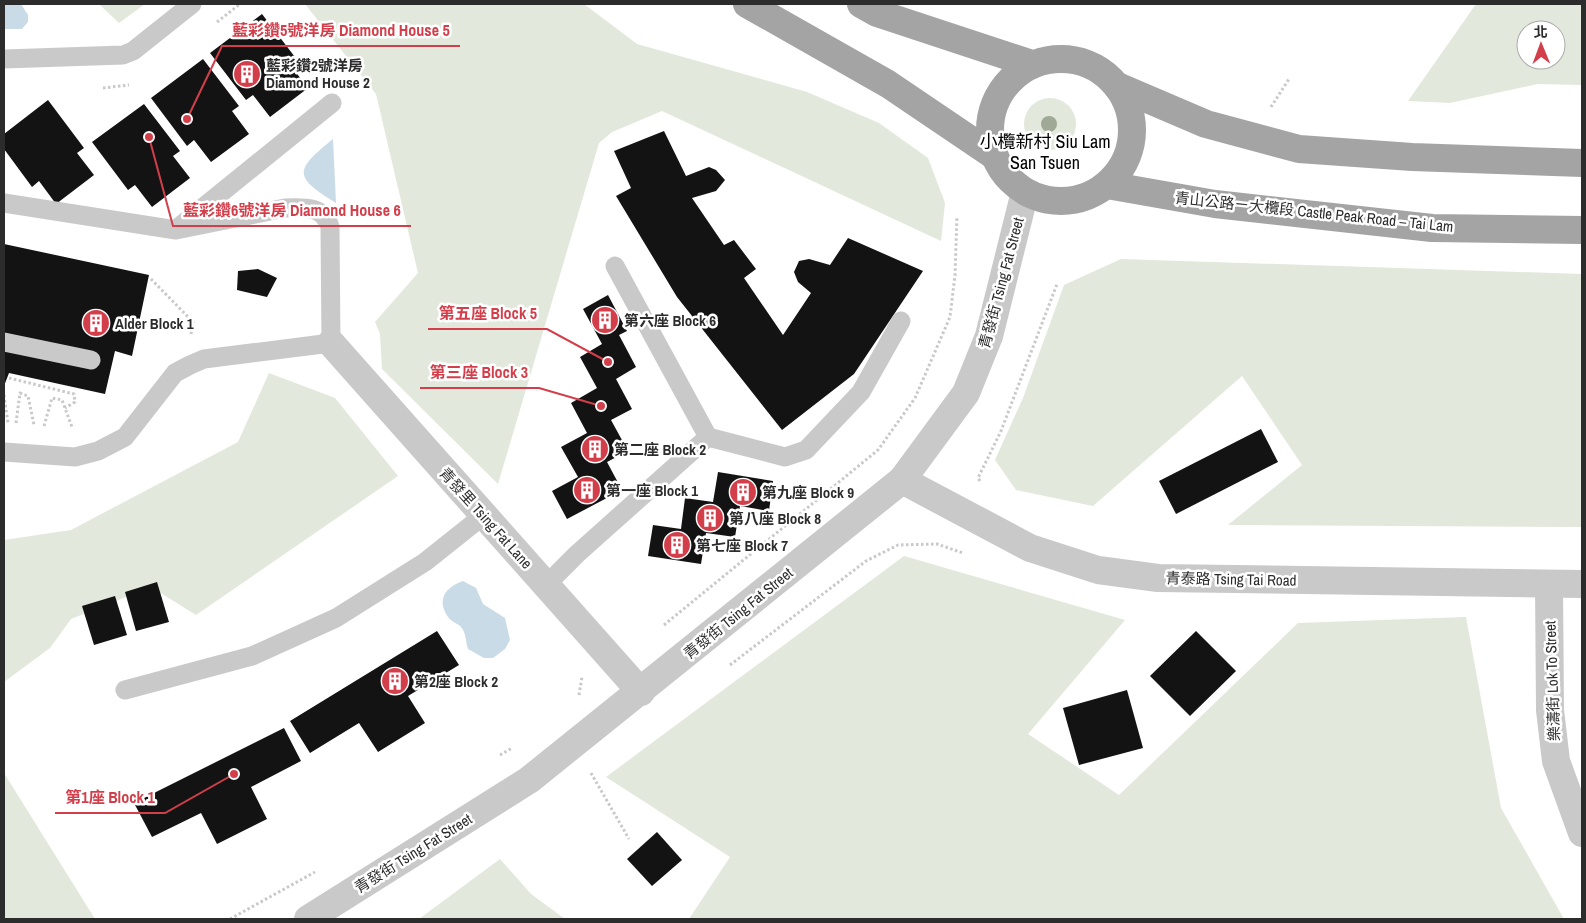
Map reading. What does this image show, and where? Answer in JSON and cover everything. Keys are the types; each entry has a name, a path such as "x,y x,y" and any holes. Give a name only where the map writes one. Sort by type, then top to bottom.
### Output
{"main road":[{"path":"747,4 888,84 993,155"},
{"path":"862,4 877,13 1032,64"},
{"path":"1069,58 1087,63 1104,72 1117,86 1128,105 1133,126 1130,148 1121,169 1107,185 1088,196 1067,201 1046,200 1025,192 1006,176 993,155 989,133 991,112 997,99 1013,76 1032,64 1050,59 1069,58"},
{"path":"1117,86 1206,124 1299,149 1412,157 1582,163"},
{"name":"青山公路－大欖段 Castle Peak Road – Tai Lam","path":"1107,185 1215,204 1432,228 1582,230"}],"street":[{"name":"青發街 Tsing Fat Street","path":"308,919 529,780 641,692 902,480 966,393 989,336 1025,192"},
{"name":"青發里 Tsing Fat Lane","path":"331,343 641,692"},
{"name":"青泰路 Tsing Tai Road","path":"902,480 1030,548 1098,570 1158,578 1582,584"},
{"name":"樂濤街 Lok To Street","path":"1549,584 1550,710 1556,762 1582,833"}],"lane":[{"path":"4,59 123,55 133,51 192,4"},
{"path":"176,230 332,103"},
{"path":"4,203 176,230 285,208 301,207 319,211 327,217 330,226 331,343 204,359 190,365 174,373 125,437 98,451 75,457 4,452"},
{"path":"615,266 708,437 785,456 806,450 861,392 901,321"},
{"path":"4,342 91,360"},
{"path":"546,585 576,554 708,437"},
{"path":"125,690 252,656 336,618 425,562 484,515"}],"path":[{"path":"151,279 193,322"},
{"path":"978,478 1001,432 1056,284"},
{"path":"9,378 74,394 74,402 65,408"},
{"path":"16,432 20,393 28,396 34,429"},
{"path":"4,395 9,429"},
{"path":"42,430 52,398 62,400 70,426 75,428"},
{"path":"573,703 579,696 582,682"},
{"path":"493,760 518,744"},
{"path":"591,772 629,838"},
{"path":"230,919 316,871"}],"shaded area":[{"path":"99,4 145,4 119,23"},
{"path":"305,4 584,4 637,44 807,92 879,123 928,158 945,203 941,241 662,111 612,132 599,143 498,484 382,369 380,334 375,322 418,273 376,94"},
{"path":"1476,4 1582,4 1582,85 1538,84 1450,103 1408,101"},
{"path":"1050,98 1060,100 1068,106 1074,114 1076,124 1074,134 1068,142 1060,148 1050,150 1040,148 1032,142 1026,134 1024,124 1026,114 1032,106 1040,100"},
{"path":"1121,259 1582,274 1582,527 1228,525 1302,465 1242,376 1093,506 1016,490 995,460 1023,398 1064,285"},
{"path":"269,373 335,398 398,476 196,615 151,587 71,619 50,648 4,682 4,540 71,530 238,442"},
{"path":"904,556 1125,620 1028,734 1119,795 1298,623 1466,617 1501,808 1564,919 689,919 730,857 606,777"},
{"path":"4,773 95,919 4,919"},
{"path":"500,859 531,894 565,919 419,919"}],"water":[{"path":"4,4 21,4 28,15 28,22 22,29 4,29"},
{"path":"333,139 336,203 312,186 306,179 304,172 311,158"},
{"path":"463,581 476,588 483,604 505,618 510,640 505,649 493,658 484,658 468,649 462,628 448,617 445,611 443,599 445,594 452,587"}],"building":[{"path":"262,14 298,61 291,66 308,88 270,117 253,95 246,100 210,53"},
{"path":"203,59 239,106 232,111 249,134 211,162 194,140 187,146 151,98"},
{"path":"48,100 84,148 77,153 94,175 56,204 39,181 32,187 4,149 4,134"},
{"path":"144,104 180,151 173,156 190,178 152,207 135,185 128,190 92,142"},
{"path":"664,131 686,176 709,167 716,170 725,180 716,191 692,198 724,245 734,240 756,269 744,278 783,335 811,293 798,282 794,272 799,261 809,259 830,265 848,238 923,271 854,374 782,430 677,297 616,196 631,188 614,151"},
{"path":"4,244 149,275 132,356 115,351 105,394 9,373 4,386"},
{"path":"258,269 277,278 267,297 237,290 238,271"},
{"path":"608,295 627,331 619,335 636,367 616,379 632,409 611,420 628,451 607,462 622,490 567,519 552,491 578,477 561,447 587,433 571,403 597,388 580,357 602,344 583,309"},
{"path":"1261,429 1278,462 1176,514 1159,481"},
{"path":"718,472 773,481 769,511 740,506 735,537 706,533 701,564 648,556 653,525 681,529 685,498 713,502"},
{"path":"157,582 169,622 136,631 125,592"},
{"path":"115,596 127,635 94,645 82,606"},
{"name":"第2座 Block 2","path":"437,631 459,665 408,696 425,723 378,752 359,723 310,753 290,721"},
{"path":"1196,631 1236,671 1190,716 1150,676"},
{"path":"1127,690 1143,748 1079,765 1063,708"},
{"path":"284,728 301,761 251,787 267,819 217,844 201,813 152,837 134,803"},
{"path":"657,832 682,860 652,886 627,859"}],"place":[{"name":"藍彩鑽2號洋房 Diamond House 2","path":"247,74"},
{"name":"藍彩鑽5號洋房 Diamond House 5","path":"187,119"},
{"name":"藍彩鑽6號洋房 Diamond House 6","path":"149,137"},
{"name":"第六座 Block 6","path":"605,320"},
{"name":"Alder Block 1","path":"96,323"},
{"name":"第五座 Block 5","path":"608,362"},
{"name":"第三座 Block 3","path":"601,406"},
{"name":"第二座 Block 2","path":"595,449"},
{"name":"第一座 Block 1","path":"587,490"},
{"name":"第九座 Block 9","path":"743,492"},
{"name":"第八座 Block 8","path":"710,518"},
{"name":"第七座 Block 7","path":"677,545"},
{"name":"第2座 Block 2","path":"395,681"},
{"name":"第1座 Block 1","path":"234,774"}],"district":[{"name":"小欖新村 Siu Lam San Tsuen","path":"1045,151"}]}
